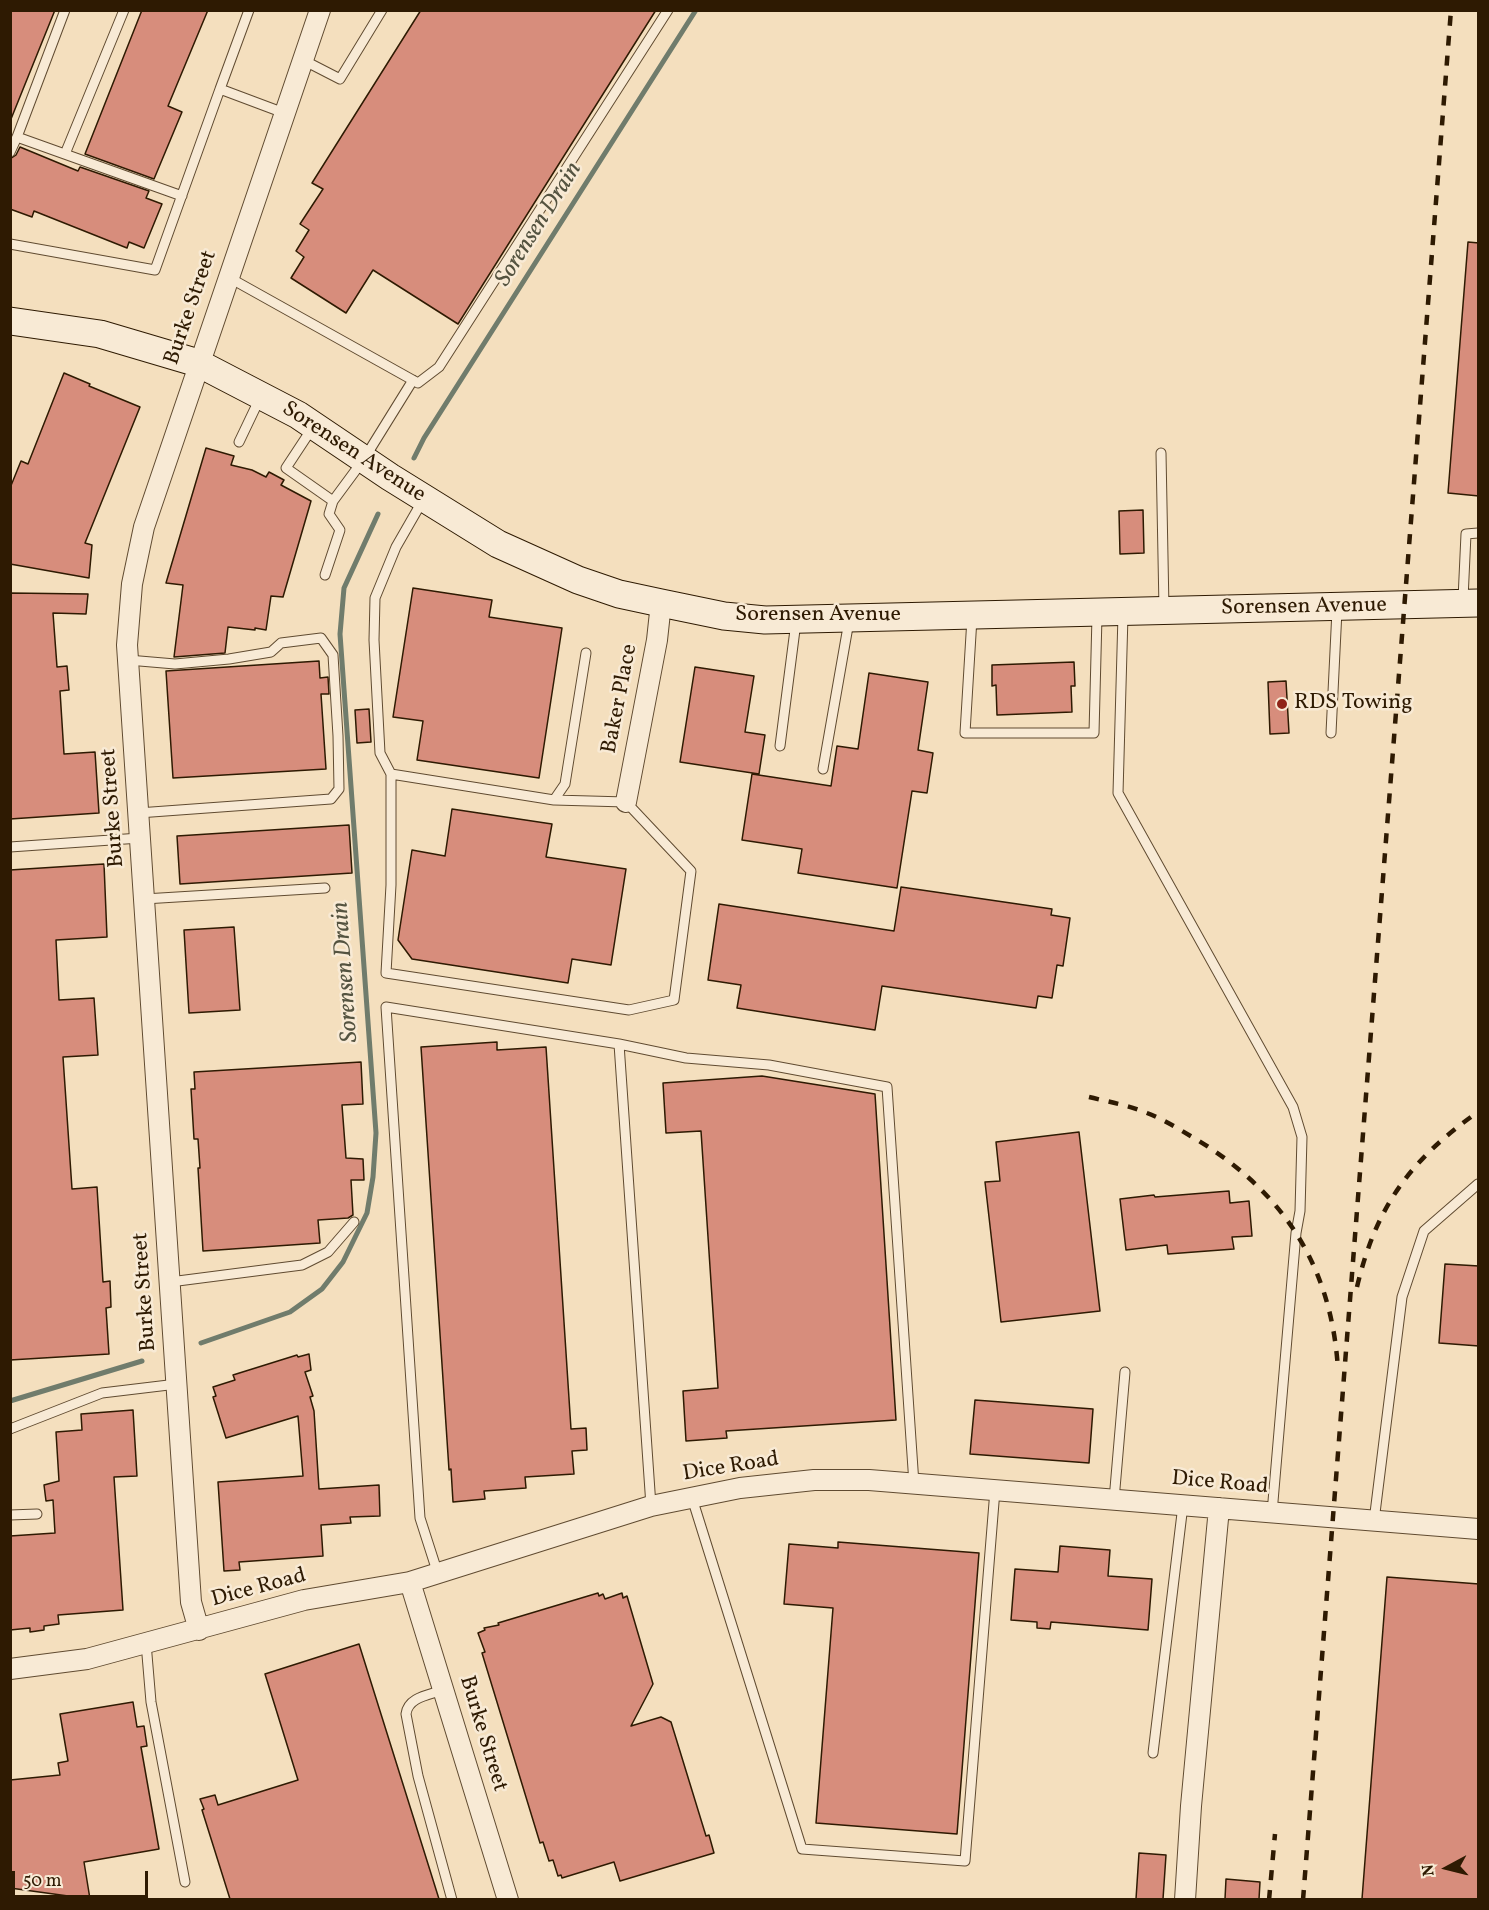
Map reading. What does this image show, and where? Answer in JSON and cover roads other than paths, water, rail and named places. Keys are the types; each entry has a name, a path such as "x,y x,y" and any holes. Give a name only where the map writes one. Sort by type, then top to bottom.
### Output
{"street":[{"name":"Burke Street","path":"199,1630 191,1602 127,645 132,584 144,526 320,10"},
{"name":"Sorensen Avenue","path":"10,321 100,334 198,363 298,415 498,544 578,580 619,594 724,616 765,620 1470,604"},
{"name":"Baker Place","path":"626,802 657,640 661,603"},
{"name":"Dice Road","path":"10,1669 87,1659 303,1600 410,1582 651,1506 740,1488 814,1480 869,1480 1479,1529"},
{"path":"1185,1899 1191,1806 1220,1508"},
{"name":"Burke Street","path":"410,1582 508,1899"}],"lane":[{"path":"10,152 65,10"},
{"path":"64,154 124,10"},
{"path":"10,244 155,270 249,10"},
{"path":"303,60 340,79 382,10"},
{"path":"228,277 418,382 440,367 668,10"},
{"path":"220,89 284,113"},
{"path":"17,137 182,196"},
{"path":"325,575 340,531 329,514 333,501 364,459 413,380"},
{"path":"239,442 261,396"},
{"path":"314,426 286,468 333,501"},
{"path":"1161,453 1164,611"},
{"path":"390,774 554,800 626,802 691,871 674,1000 629,1010 386,973 391,885 390,774 380,753 374,640 375,597 396,547 424,498"},
{"path":"1470,604 1466,534 1479,533"},
{"path":"1331,734 1337,607"},
{"path":"972,615 965,733 1094,733 1110,612"},
{"path":"1110,612 1118,793 1293,1107 1302,1137 1300,1211 1296,1233 1272,1512"},
{"path":"823,769 849,618"},
{"path":"780,746 797,619"},
{"path":"128,660 175,664 229,659 272,652 281,643 321,638 333,655 339,789 331,799 138,813"},
{"path":"554,800 565,784 586,653"},
{"path":"10,848 140,838"},
{"path":"144,899 325,888"},
{"path":"438,1574 420,1518 386,1007 619,1044 686,1058 770,1065 887,1087 914,1484"},
{"path":"619,1044 651,1506"},
{"path":"1374,1521 1402,1297 1424,1231 1479,1184"},
{"path":"170,1282 302,1265 328,1252 354,1222"},
{"path":"1114,1500 1125,1372"},
{"path":"10,1429 102,1394 177,1384"},
{"path":"692,1498 802,1849 965,1861 995,1490"},
{"path":"1153,1753 1183,1505"},
{"path":"10,1515 37,1514"},
{"path":"146,1643 151,1702 185,1882"},
{"path":"443,1690 411,1701 407,1706 406,1714 418,1776 452,1899"}],"waterway":[{"name":"Sorensen Drain","path":"414,458 424,438 696,10"},
{"name":"Sorensen Drain","path":"201,1343 290,1312 322,1289 343,1262 367,1213 373,1177 376,1133 340,634 344,588 378,514"},
{"name":"Sorensen Drain","path":"10,1401 142,1361"}],"railway":[{"path":"1303,1900 1451,10"},
{"path":"1089,1097 1140,1110 1186,1133 1229,1162 1256,1185 1279,1210 1298,1237 1314,1267 1326,1299 1334,1333 1338,1370"},
{"path":"1357,1287 1374,1232 1399,1187 1434,1148 1478,1112"},
{"path":"1269,1900 1275,1834"}],"place":[{"name":"RDS Towing","path":"1282,704"}]}
